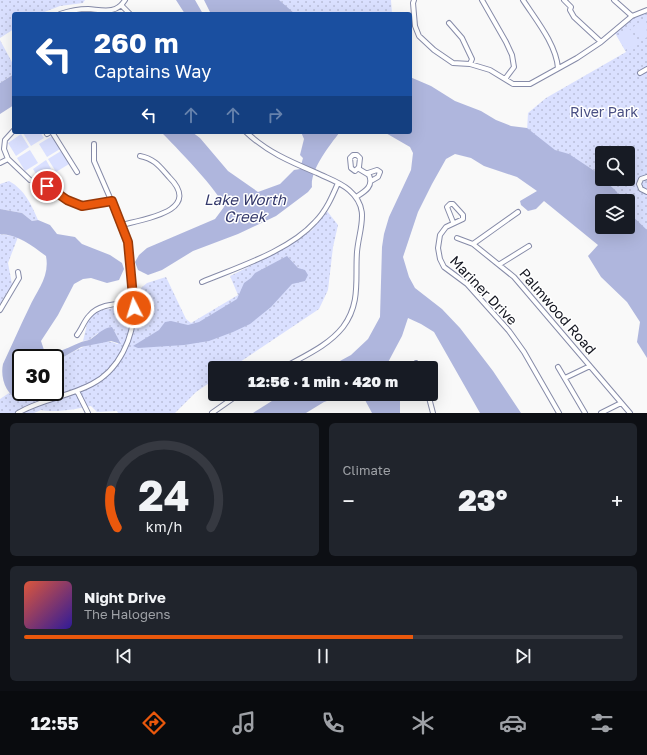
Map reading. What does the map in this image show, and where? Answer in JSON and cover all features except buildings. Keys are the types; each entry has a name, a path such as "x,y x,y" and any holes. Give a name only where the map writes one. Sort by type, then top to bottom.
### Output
{"street":[{"path":"70,12 86,9 109,11 121,5 125,0"},
{"path":"414,0 413,14 420,36 453,63 470,64 490,70 513,84 530,84 601,42 632,16 647,10"},
{"path":"482,0 512,55 514,67 505,80"},
{"path":"523,0 553,48 557,58 558,68"},
{"path":"564,0 571,6 570,10 574,17 601,42"},
{"path":"614,0 632,16"},
{"path":"121,5 128,12"},
{"path":"449,23 462,38 472,59 470,64"},
{"path":"640,73 647,69"},
{"path":"12,131 8,134 4,149 8,159 29,179 51,187 71,202 82,206 112,201"},
{"path":"52,134 77,172"},
{"path":"248,134 268,150 338,183 349,190 356,197 362,213 363,225 357,250 357,294 352,312 344,326 334,337 295,361"},
{"path":"18,413 39,402 77,391 104,377 119,359 128,340 134,318 130,248 112,201 94,161 94,144"},
{"path":"121,225 172,208 178,203 180,198 178,186 158,164 148,158 140,156"},
{"path":"0,163 8,159"},
{"path":"359,169 368,173 377,170 380,172 378,178 371,181"},
{"path":"356,197 368,189 371,181 368,173"},
{"path":"647,177 640,179 639,184 641,189 647,192"},
{"path":"202,282 267,254 299,237 322,214 338,183"},
{"name":"Mariner Drive","path":"453,222 447,207 450,204 453,204 464,215 462,219 453,222 446,227 440,235 438,248 442,263 458,279 467,284 509,331 524,352 559,413"},
{"path":"473,244 518,212"},
{"name":"Palmwood Road","path":"457,238 473,244 500,264 514,277 630,413"},
{"path":"500,264 529,246"},
{"path":"0,310 19,278 18,272"},
{"path":"77,335 89,315 95,310 102,307 134,302"},
{"path":"565,378 590,366"},
{"path":"558,367 585,413"},
{"path":"77,391 88,413"},
{"path":"212,413 229,401"},
{"path":"430,401 433,413"},
{"path":"601,413 620,403"}],"green space":[{"path":"0,0 85,0 83,3 60,6 44,12 12,12 12,30 0,38"},
{"path":"276,0 391,0 392,12 290,12"},
{"name":"River Park","path":"647,12 647,231 635,220 635,194 611,194 600,186 635,186 635,146 595,146 595,182 527,131 528,113 546,98 626,52 615,33 633,18"},
{"path":"646,20 647,37 641,41 633,27"},
{"path":"630,29 638,43 625,50 617,36"},
{"path":"0,40 12,62 12,75 0,83"},
{"path":"21,134 29,147 16,156 8,143"},
{"path":"24,134 41,134 44,138 31,146"},
{"path":"52,136 60,149 47,157 39,144"},
{"path":"30,150 38,163 25,171 17,158"},
{"path":"61,151 69,164 56,172 48,159"},
{"path":"46,160 54,174 41,182 33,169"},
{"path":"9,181 23,193 30,203 38,220 32,221 22,213 0,209 0,184"},
{"path":"327,211 338,225 333,247 328,290 319,309 241,361 208,361 208,384 196,392 175,413 118,413 117,411 97,412 91,406 59,411 41,410 34,413 0,413 0,399 9,393 12,396 12,401 64,401 64,357 94,343 102,341 117,344 121,342 117,339 116,334 98,333 89,340 83,341 88,320 97,311 141,303 141,288 147,283 166,277 186,319 191,323 238,295 230,276 288,247 312,230"},
{"path":"0,234 18,237 8,263 12,284 0,304"}],"water":[{"path":"176,0 195,0 202,12 184,12"},
{"path":"204,0 279,0 293,12 210,12"},
{"path":"12,75 12,106 0,114 0,83"},
{"path":"412,78 431,86 455,101 481,111 496,120 511,126 527,128 555,150 569,154 595,171 595,186 611,186 618,194 595,194 595,234 635,234 635,219 647,230 647,358 637,342 640,322 627,302 601,277 588,256 598,245 544,201 536,209 528,211 521,205 520,201 537,191 517,177 484,166 471,158 455,154 446,159 432,184 418,212 403,257 409,277 415,288 442,309 460,328 493,371 521,413 480,413 434,332 408,318 402,336 389,361 340,361 351,355 368,339 380,317 382,247 384,234 389,217 411,170 413,153 410,147 387,134 412,134"},
{"name":"Lake Worth Creek","path":"163,134 195,134 200,138 228,171 258,192 280,184 294,170 300,169 303,158 300,155 304,139 302,134 339,134 317,166 312,180 312,187 308,192 276,216 238,234 193,251 162,270 148,275 138,270 135,262 139,255 147,248 215,219 224,207 221,200 206,180"},
{"path":"0,209 22,213 32,221 38,220 50,225 57,234 75,237 82,244 110,255 122,263 124,269 119,280 107,283 91,278 83,279 74,284 58,315 41,341 44,349 12,349 12,396 5,386 3,380 3,364 32,301 42,283 47,264 46,256 30,244 13,236 0,234"},
{"path":"287,256 298,268 305,270 308,275 305,281 292,284 271,307 250,324 209,341 184,345 138,348 133,346 159,330 165,322 171,321 188,325 199,322 237,299 244,283 255,273"},
{"path":"112,327 121,344 111,341 81,347 64,357 64,350 91,339 103,330"},
{"path":"272,401 327,401 306,413 253,413"},
{"path":"366,401 400,401 400,413 372,413"}],"route":[{"path":"47,186 67,200 82,206 112,201 130,248 130,267 134,308"}]}
